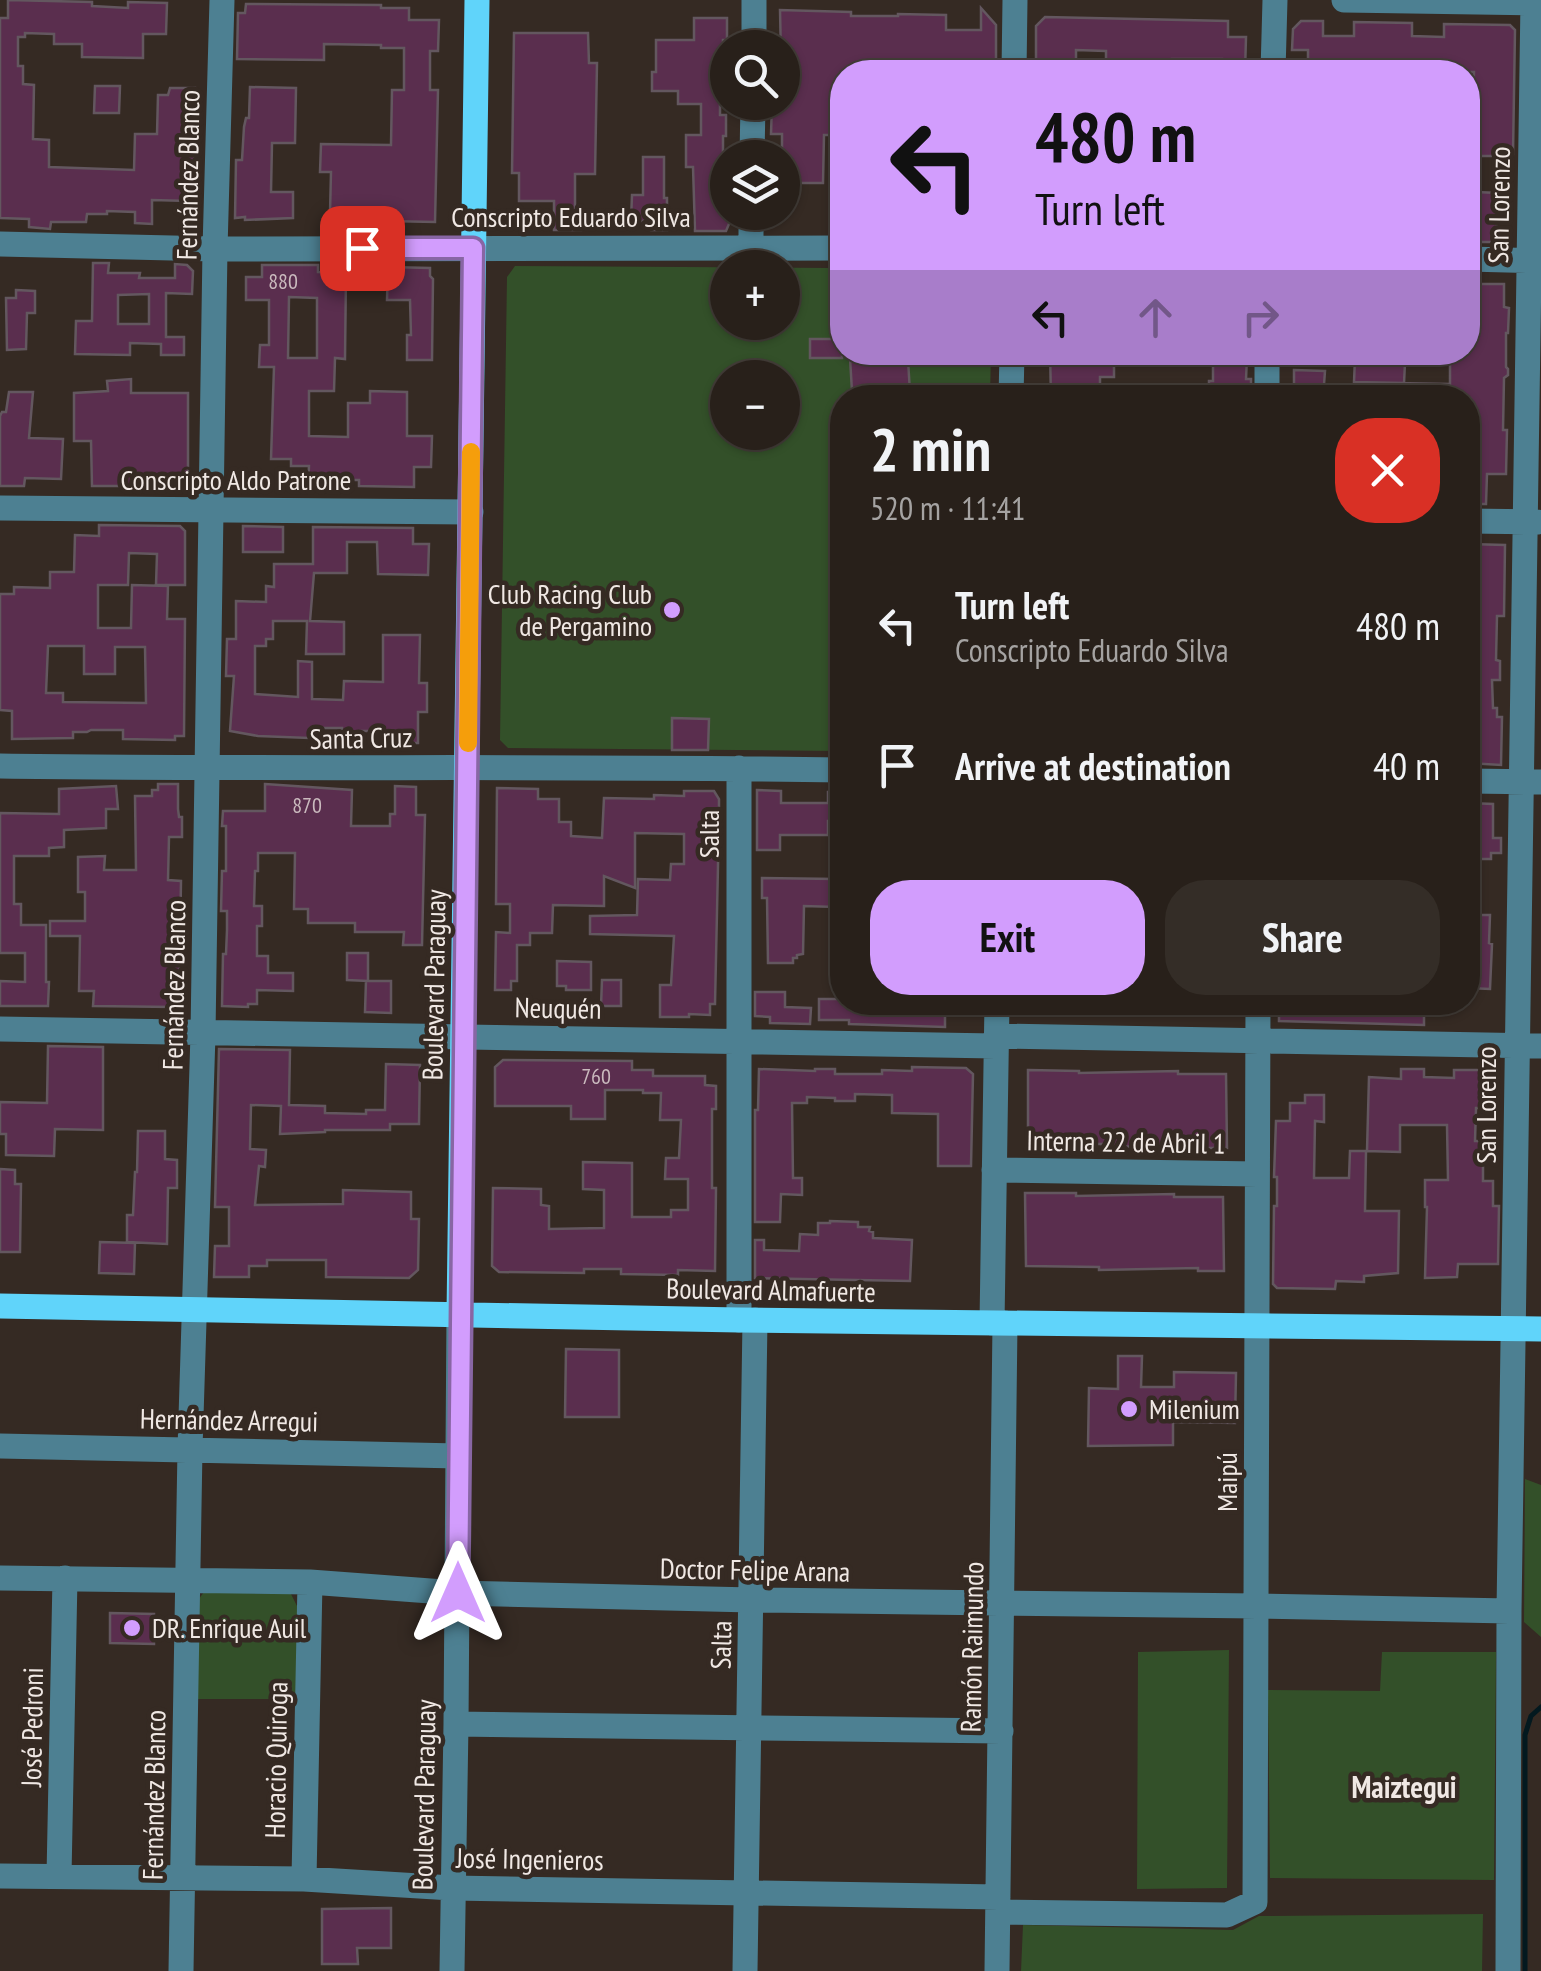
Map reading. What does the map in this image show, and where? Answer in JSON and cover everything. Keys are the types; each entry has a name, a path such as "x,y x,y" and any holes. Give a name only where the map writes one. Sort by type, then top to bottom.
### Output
{"main road":[{"name":"Boulevard Paraguay","path":"459,1314 477,0"},
{"name":"Boulevard Almafuerte","path":"0,1306 1541,1330"}],"street":[{"name":"Fernández Blanco","path":"180,1971 190,1449 204,1034 222,0"},
{"path":"754,0 754,30"},
{"path":"1014,60 1015,0"},
{"path":"1273,60 1275,0"},
{"path":"1344,0 1536,2"},
{"name":"San Lorenzo","path":"1508,1971 1515,1329 1529,1046 1536,2"},
{"path":"751,230 751,246"},
{"name":"Conscripto Eduardo Silva","path":"0,244 216,249 830,248"},
{"path":"1480,259 1534,260"},
{"name":"Conscripto Aldo Patrone","path":"0,508 471,512"},
{"path":"1480,521 1533,522"},
{"name":"Santa Cruz","path":"0,766 208,770 468,766 830,770"},
{"name":"Salta","path":"739,768 739,1041 752,1600 746,1971"},
{"path":"1480,781 1531,781"},
{"name":"Ramón Raimundo","path":"996,1015 994,1170 1002,1604 997,1971"},
{"name":"Maipú","path":"1254,1902 1258,1015"},
{"name":"Neuquén","path":"0,1029 739,1041 1258,1039 1529,1046"},
{"name":"Interna 22 de Abril 1","path":"994,1170 1257,1174"},
{"name":"Boulevard Paraguay","path":"452,1971 459,1314"},
{"name":"Hernández Arregui","path":"0,1446 458,1456"},
{"name":"Doctor Felipe Arana","path":"0,1578 310,1582 458,1593 752,1600 1509,1611"},
{"name":"José Pedroni","path":"59,1876 64,1578"},
{"name":"Horacio Quiroga","path":"304,1879 310,1582"},
{"path":"456,1724 1000,1731"},
{"name":"José Ingenieros","path":"0,1876 304,1879 452,1888 747,1893 1227,1915 1254,1902"}],"green space":[{"name":"Club Racing Club de Pergamino","path":"515,266 710,267 710,340 800,340 800,268 828,268 830,365 991,365 990,385 830,385 830,751 508,748 500,740 507,277"},
{"path":"1525,1479 1541,1485 1541,1637 1524,1622"},
{"path":"204,1592 291,1594 298,1608 297,1699 197,1699 198,1600"},
{"path":"1229,1650 1227,1888 1137,1889 1138,1652"},
{"path":"1382,1652 1496,1652 1494,1880 1270,1878 1268,1690 1380,1691"},
{"path":"1483,1914 1482,1971 1021,1971 1023,1925 1233,1930 1259,1916"}],"building":[{"path":"8,0 92,2 92,6 128,8 128,2 167,3 166,34 143,34 143,58 82,57 82,44 54,44 54,34 25,33 25,37 18,37 18,66 23,66 23,84 34,85 33,139 49,140 49,167 134,170 135,134 157,134 158,95 168,95 170,88 195,88 194,170 189,170 189,201 152,200 152,224 135,223 135,212 87,214 86,222 51,222 50,229 29,227 29,219 0,218 0,18 8,18"},
{"path":"246,4 381,5 409,8 409,20 439,20 438,51 430,51 430,90 438,90 435,222 386,221 386,228 334,227 334,213 330,213 331,172 320,172 321,144 391,145 392,90 404,90 404,48 324,44 324,60 237,59 238,13 245,13"},
{"path":"981,8 996,25 996,60 830,60 830,135 824,135 823,183 800,183 800,140 782,140 782,134 771,134 771,120 800,120 800,30 780,30 780,10 851,12 851,16 946,15 946,30 981,30"},
{"path":"1045,17 1228,21 1228,37 1246,37 1245,60 1106,60 1106,51 1076,50 1076,60 1036,60 1036,26"},
{"path":"694,18 727,18 727,30 710,30 710,120 726,120 726,136 723,140 710,140 710,230 726,231 695,231 693,167 686,167 686,135 701,135 701,104 678,104 678,91 652,91 656,40 694,40"},
{"path":"1301,21 1323,21 1323,36 1354,36 1354,22 1412,23 1412,36 1444,37 1444,24 1510,25 1515,30 1513,154 1480,156 1480,60 1308,60 1308,50 1292,50 1293,29"},
{"path":"514,33 588,33 589,63 597,63 595,174 575,174 575,211 581,211 581,230 554,230 554,201 519,201 519,173 512,173"},
{"path":"95,86 120,86 119,113 94,113"},
{"path":"250,87 296,88 295,143 272,143 271,192 293,192 293,218 235,218 236,160 242,160"},
{"path":"643,157 664,157 667,230 651,230 651,221 631,221 632,195 643,195"},
{"path":"1480,192 1498,193 1496,242 1480,242"},
{"path":"93,263 109,263 108,273 140,273 139,278 175,278 175,264 187,265 193,271 192,294 166,293 166,337 184,337 184,355 161,355 161,344 130,343 130,355 75,354 76,321 92,321","holes":["149,294 149,324 118,324 118,295"]},
{"path":"262,265 318,265 318,272 346,273 345,359 335,358 334,391 309,391 309,436 348,437 348,403 370,403 370,391 407,392 407,436 432,436 431,467 414,467 414,487 359,486 359,480 328,480 328,485 308,486 309,466 291,466 291,459 271,459 274,367 259,367 260,345 269,345 269,300 246,300 246,277 262,277","holes":["289,297 317,298 317,358 288,358"]},
{"path":"388,267 430,268 432,360 407,360 410,300 387,300"},
{"path":"1480,284 1504,284 1504,307 1509,308 1503,430 1507,430 1506,474 1487,474 1486,504 1480,504 1480,385 1397,383 1450,384 1450,365 1480,365"},
{"path":"16,290 35,291 35,313 27,313 26,349 7,350 6,298 16,298"},
{"path":"810,339 830,339 830,358 810,358"},
{"path":"850,365 908,365 910,385 852,385"},
{"path":"1050,365 1114,365 1114,377 1100,377 1100,385 1051,385"},
{"path":"1213,365 1247,365 1246,379 1251,379 1251,385 1209,385 1213,381"},
{"path":"1355,365 1405,365 1404,383 1354,382"},
{"path":"1294,370 1325,371 1324,385 1294,385"},
{"path":"131,379 131,393 188,393 188,481 184,486 92,486 91,441 74,441 74,393 108,391 107,381"},
{"path":"9,392 33,392 29,438 63,439 61,479 25,478 24,486 0,486 0,416 6,412"},
{"path":"99,525 180,526 185,531 185,585 156,585 157,554 129,553 128,585 98,585 98,628 131,628 132,585 168,586 167,619 185,619 184,736 175,736 175,740 123,739 123,730 91,730 73,732 73,738 12,739 12,711 0,710 0,594 14,594 14,587 50,588 50,572 74,572 75,535 99,536","holes":["48,646 84,646 84,674 115,674 115,647 145,647 146,703 63,702 63,693 46,693"]},
{"path":"243,526 283,527 283,552 243,552"},
{"path":"313,527 413,528 413,544 429,544 428,575 378,574 377,542 347,542 347,573 314,573 310,621 344,622 344,654 306,654 307,621 273,621 273,639 266,639 266,646 255,646 255,694 298,697 298,661 312,662 312,699 343,700 344,681 383,682 383,635 420,635 419,683 427,683 427,712 418,712 418,743 394,743 394,731 360,731 360,748 342,748 342,728 310,728 309,738 230,731 234,676 226,676 227,639 236,639 236,601 266,602 266,586 274,587 274,564 313,564"},
{"path":"1480,544 1505,545 1504,616 1497,616 1496,660 1500,661 1500,680 1492,680 1493,708 1497,708 1497,717 1502,717 1501,765 1480,764"},
{"path":"672,718 709,719 708,750 672,750"},
{"path":"158,784 178,784 178,809 182,817 182,837 169,837 168,880 181,881 179,1002 174,1007 93,1006 94,991 79,991 80,936 50,936 50,921 85,921 85,892 78,892 78,857 105,856 104,870 136,870 135,796 152,796"},
{"path":"265,784 352,790 351,826 390,826 390,814 395,814 395,786 416,787 416,815 425,815 422,945 403,945 404,932 355,932 355,923 308,923 308,909 294,909 295,853 258,853 254,906 262,906 262,926 257,926 257,956 268,956 268,973 293,973 293,991 257,990 257,1004 222,1006 227,930 227,911 221,911 222,871 226,871 223,811 265,811"},
{"path":"116,786 118,809 106,809 106,828 64,830 64,847 49,848 49,856 14,856 14,904 21,904 21,925 46,925 48,1006 0,1006 0,981 25,982 25,953 0,953 0,813 59,814 59,789"},
{"path":"497,788 538,789 538,799 559,799 559,822 571,822 571,836 602,838 604,798 654,799 654,795 684,796 684,791 714,791 719,799 719,819 715,1004 710,1004 710,1015 660,1017 660,985 671,985 674,936 590,934 590,916 637,915 638,879 670,880 671,864 684,864 684,834 635,833 635,888 604,876 604,906 553,905 552,933 530,933 530,945 517,945 517,981 511,981 511,990 495,990 496,932 510,933 510,904 496,904"},
{"path":"757,790 781,791 781,803 828,803 830,792 828,835 780,835 780,850 757,850"},
{"path":"1480,803 1493,804 1493,838 1501,838 1501,853 1491,853 1491,859 1480,859"},
{"path":"762,878 830,879 830,907 804,906 803,954 793,958 793,963 768,963 767,898 762,898"},
{"path":"1480,915 1490,915 1490,989 1480,989"},
{"path":"347,953 368,953 368,981 347,980"},
{"path":"557,961 591,962 591,990 557,986"},
{"path":"602,980 621,980 621,1006 601,1006"},
{"path":"366,981 391,981 391,1013 365,1012"},
{"path":"755,992 785,992 785,1007 811,1008 810,1024 770,1023 770,1017 755,1016"},
{"path":"819,999 830,999 830,1015 945,1015 945,1027 849,1024 849,1020 819,1020"},
{"path":"1279,1015 1424,1015 1424,1025 1279,1021"},
{"path":"48,1046 103,1047 103,1130 55,1129 54,1156 6,1155 6,1134 0,1134 0,1102 47,1103"},
{"path":"219,1049 290,1050 289,1105 325,1106 325,1113 366,1114 366,1110 385,1110 386,1064 420,1065 419,1124 390,1124 390,1130 280,1134 281,1106 251,1105 250,1149 266,1150 265,1167 259,1166 255,1205 343,1204 343,1190 411,1192 411,1219 419,1219 418,1270 409,1278 326,1277 326,1260 267,1260 267,1266 249,1266 249,1277 214,1277 215,1246 229,1246 229,1207 215,1207"},
{"path":"503,1060 632,1061 632,1070 653,1070 653,1076 705,1076 705,1085 716,1086 716,1109 712,1109 715,1271 678,1270 678,1275 621,1274 621,1269 584,1269 584,1273 499,1272 492,1266 493,1188 541,1189 541,1205 549,1206 549,1229 604,1228 604,1190 583,1189 583,1162 632,1163 632,1217 671,1217 671,1210 688,1210 688,1179 665,1179 666,1158 679,1158 681,1120 660,1120 661,1093 605,1090 605,1119 571,1119 571,1106 495,1106 495,1067"},
{"path":"912,1067 966,1068 973,1074 971,1166 938,1166 938,1114 892,1113 892,1095 855,1094 855,1101 807,1097 807,1103 792,1103 793,1178 802,1178 802,1195 781,1194 780,1222 755,1222 759,1069 835,1069 835,1074 882,1074 882,1070 912,1071"},
{"path":"1401,1069 1424,1069 1424,1077 1454,1078 1454,1070 1481,1070 1475,1141 1483,1141 1483,1181 1493,1181 1493,1206 1499,1206 1498,1264 1458,1264 1457,1277 1425,1278 1425,1180 1448,1180 1447,1125 1400,1125 1400,1152 1367,1151 1369,1077 1401,1079"},
{"path":"1028,1070 1226,1074 1227,1148 1028,1143"},
{"path":"1305,1095 1324,1095 1324,1122 1315,1121 1314,1178 1349,1178 1350,1151 1366,1151 1365,1211 1399,1211 1398,1273 1364,1276 1364,1282 1336,1281 1335,1289 1277,1288 1273,1284 1276,1121 1290,1121 1290,1103 1305,1103"},
{"path":"138,1131 165,1131 165,1159 177,1160 177,1188 168,1188 167,1244 127,1242 127,1215 133,1215"},
{"path":"0,1169 15,1170 15,1184 21,1184 20,1252 0,1252"},
{"path":"1025,1193 1223,1197 1224,1271 1026,1266"},
{"path":"858,1222 858,1227 870,1227 873,1238 912,1240 910,1281 755,1278 755,1240 764,1240 764,1250 799,1251 800,1234 818,1235 818,1223"},
{"path":"100,1242 135,1243 134,1274 99,1273"},
{"path":"566,1349 619,1350 619,1417 565,1417"},
{"path":"1118,1356 1142,1356 1141,1387 1174,1387 1174,1372 1236,1373 1235,1423 1173,1422 1173,1445 1088,1446 1089,1388 1118,1389"},
{"name":"DR. Enrique Auil","path":"110,1613 154,1614 154,1644 110,1643"},
{"path":"391,1908 391,1948 357,1948 358,1964 322,1964 322,1909"}],"waterway":[{"path":"1525,1971 1525,1735 1531,1716 1541,1707"}],"slow traffic":[{"path":"468,743 471,452"}],"place":[{"name":"Club Racing Club de Pergamino","path":"672,610"},
{"name":"Milenium","path":"1129,1409"},
{"name":"DR. Enrique Auil","path":"132,1628"}],"district":[{"name":"Maiztegui","path":"1404,1788"}],"route":[{"path":"362,248 473,248 458,1593"}]}
